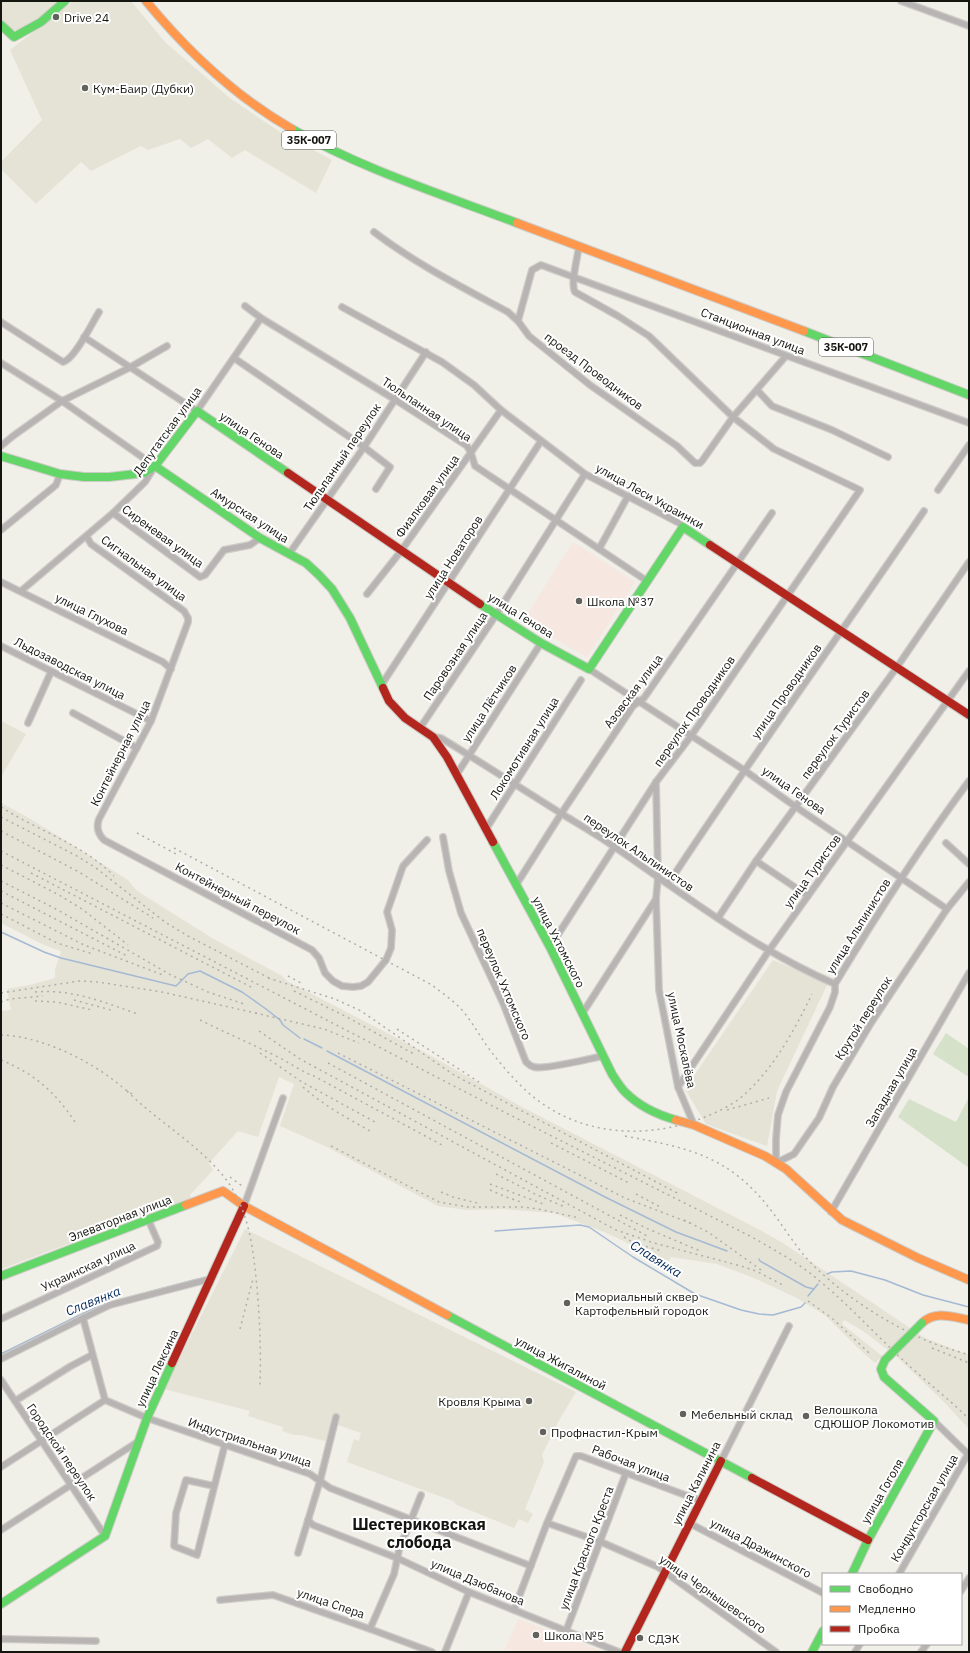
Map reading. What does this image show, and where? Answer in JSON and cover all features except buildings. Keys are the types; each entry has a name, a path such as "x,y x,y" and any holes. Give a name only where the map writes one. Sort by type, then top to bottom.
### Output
{"main road":[{"path":"1,25 14,37 32,28 65,1"},
{"name":"35К-007","path":"146,1 178,39 221,81 238,95 270,117 303,137 327,149 377,170 803,330 969,395"},
{"name":"Депутатская улица","path":"155,466 197,411"},
{"name":"улица Генова","path":"197,411 496,615 540,643 589,669"},
{"path":"1,456 60,474 84,477 109,477 144,473 155,466"},
{"name":"Амурская улица","path":"155,466 260,538 306,564 319,575 332,589 350,618 389,701 405,718 432,737"},
{"path":"589,669 683,527"},
{"name":"улица Леси Украинки","path":"683,527 969,715"},
{"name":"улица Ухтомского","path":"432,737 447,757 457,774 550,947 612,1074 625,1092 632,1098 662,1116 694,1125"},
{"path":"694,1125 765,1156 786,1169 831,1212 842,1220 918,1258 969,1280"},
{"name":"Элеваторная улица","path":"1,1276 223,1191 244,1206"},
{"name":"улица Лексина","path":"105,1536 147,1418 244,1206"},
{"name":"улица Жигалиной","path":"244,1206 868,1540"},
{"path":"934,1421 884,1377 881,1369 885,1360 930,1316 952,1316 969,1320"},
{"name":"улица Гоголя","path":"852,1573 868,1540 934,1421"},
{"name":"улица Калинина","path":"625,1652 721,1461"},
{"path":"1,1604 105,1536"},
{"path":"812,1652 822,1633"}],"street":[{"path":"901,1 969,26"},
{"name":"проезд Проводников","path":"374,232 415,262 508,312 518,321 529,336 590,385 671,441 695,463 700,463 733,417"},
{"path":"579,246 573,288 575,292 618,316 649,336 733,417 786,356"},
{"name":"Станционная улица","path":"518,321 532,270 541,265 969,423"},
{"name":"Тюльпанная улица","path":"245,306 261,318 394,399 467,446 476,466 647,581"},
{"name":"улица Леси Украинки","path":"342,307 426,352 474,385 501,410 585,474 679,523 683,527"},
{"path":"1,322 60,361 65,361 69,359 99,312"},
{"name":"Депутатская улица","path":"197,411 261,318"},
{"name":"улица Генова","path":"84,337 129,368 197,411"},
{"path":"1,446 62,402 129,368 167,346"},
{"name":"Тюльпанный переулок","path":"289,554 364,447 426,352"},
{"path":"234,358 364,447 390,467 376,489"},
{"name":"Амурская улица","path":"1,363 62,402 155,466"},
{"path":"757,390 772,406 832,430 888,457"},
{"name":"Фиалковая улица","path":"367,594 401,551 501,410"},
{"name":"переулок Проводников","path":"550,947 656,782 691,736 860,490 774,449 733,417"},
{"name":"улица Новаторов","path":"382,684 542,441"},
{"path":"938,490 969,445"},
{"name":"Депутатская улица","path":"21,591 87,537 145,482 155,466"},
{"path":"1,530 56,485 60,474"},
{"name":"Паровозная улица","path":"420,728 496,615 585,474"},
{"path":"599,549 628,496"},
{"name":"улица Проводников","path":"668,884 744,770 924,511"},
{"name":"Сиреневая улица","path":"112,513 198,577 202,577 224,550 250,545 260,538"},
{"name":"Азовская улица","path":"516,886 561,814 633,706 644,698 772,513"},
{"name":"Сигнальная улица","path":"87,537 91,544 184,611 188,618"},
{"name":"переулок Туристов","path":"718,918 756,861 897,667 969,562"},
{"name":"улица Глухова","path":"1,582 163,662 171,669"},
{"name":"Контейнерная улица","path":"98,830 97,825 99,819 151,721 187,626 188,618"},
{"name":"улица Лётчиков","path":"457,774 540,643"},
{"name":"Льдозаводская улица","path":"1,646 151,721"},
{"name":"улица Генова","path":"589,669 744,770 947,909"},
{"name":"улица Туристов","path":"678,1087 770,950 969,671"},
{"path":"28,723 51,672"},
{"name":"Локомотивная улица","path":"486,829 581,680"},
{"path":"73,713 137,748"},
{"name":"переулок Альпинистов","path":"432,737 441,738 516,783 561,814 614,846 718,918 770,950 806,971 835,984"},
{"name":"улица Альпинистов","path":"776,1163 778,1115 784,1098 830,1007 835,992 835,984 901,878 933,830 969,781"},
{"name":"улица Москалёва","path":"656,782 658,877 656,899 659,990 678,1087 694,1125"},
{"name":"Контейнерный переулок","path":"98,830 100,836 104,840 312,950 319,958 325,973 333,981 342,986 353,987 361,986 373,976 386,960 391,948 392,930 387,912 390,903 403,866 427,840"},
{"name":"переулок Ухтомского","path":"443,837 449,871 461,912 502,1003 526,1062 533,1067 537,1067 558,1065 603,1056"},
{"path":"946,843 969,864"},
{"path":"756,861 808,896"},
{"name":"Крутой переулок","path":"776,1163 794,1154 819,1118 833,1087 871,1023 947,909 969,882"},
{"path":"582,1014 656,899"},
{"name":"Западная улица","path":"831,1212 969,973"},
{"name":"улица Лексина","path":"244,1206 283,1098"},
{"name":"Украинская улица","path":"1,1319 157,1246 158,1242 148,1219"},
{"path":"1,1359 110,1306 206,1280 210,1283"},
{"path":"1,1467 105,1400 83,1318"},
{"name":"улица Калинина","path":"721,1461 789,1326"},
{"path":"15,1401 71,1366 92,1355"},
{"name":"Городской переулок","path":"1,1380 42,1440 70,1486 105,1536"},
{"name":"Индустриальная улица","path":"105,1400 147,1418 310,1474 330,1488 531,1566"},
{"path":"298,1553 320,1481 336,1417"},
{"path":"934,1421 968,1454"},
{"path":"1,1530 140,1440"},
{"path":"214,1486 186,1480 176,1513 174,1546 197,1555 225,1444"},
{"name":"Кондукторская улица","path":"900,1573 968,1454"},
{"name":"Рабочая улица","path":"547,1523 576,1456 581,1456 700,1501"},
{"name":"улица Красного Креста","path":"566,1631 626,1473"},
{"path":"370,1628 394,1574 397,1558 421,1495"},
{"name":"улица Дзюбанова","path":"308,1520 313,1525 397,1558 469,1592 619,1652"},
{"path":"514,1610 547,1523"},
{"name":"улица Чернышевского","path":"547,1523 601,1542 658,1567 776,1652"},
{"name":"улица Дражинского","path":"689,1523 822,1592"},
{"path":"962,1589 969,1578"},
{"path":"445,1652 469,1592"},
{"name":"улица Спера","path":"220,1600 273,1595 370,1628 432,1652"},
{"path":"1,1640 96,1641"}],"shaded area":[{"path":"1,1 59,1 42,18 21,30 13,30 1,20"},
{"path":"72,1 131,1 165,42 231,99 280,132 332,160 316,193 245,150 232,158 208,139 191,148 180,139 148,150 141,146 91,171 81,162 36,204 1,169 1,162 42,120 10,50"},
{"name":"Школа №37","path":"573,542 635,582 587,657 523,621"},
{"path":"1,721 26,734 1,777"},
{"path":"1,803 29,818 128,880 137,891 212,938 282,976 287,981 433,1057 522,1107 760,1230 783,1243 925,1338 969,1355 969,1429 943,1401 897,1357 863,1331 844,1320 842,1324 882,1356 875,1363 826,1316 797,1298 754,1278 717,1264 671,1257 669,1261 604,1232 554,1213 503,1209 467,1210 438,1206 327,1147 280,1126 294,1084 279,1077 258,1137 238,1131 209,1163 213,1170 190,1195 191,1198 1,1269 1,1011 11,1010 7,989 30,985 55,978 55,970 61,951 44,945 1,923"},
{"path":"773,960 828,983 777,1091 767,1146 706,1124 685,1089"},
{"path":"245,1229 576,1392 558,1422 542,1455 544,1462 525,1509 533,1514 528,1523 519,1519 514,1528 457,1505 453,1501 347,1462 354,1439 359,1441 361,1433 335,1424 329,1442 301,1435 294,1435 282,1431 283,1427 248,1416 250,1411 164,1389"},
{"name":"Школа №5","path":"518,1619 605,1652 504,1652"}],"green space":[{"path":"946,1033 969,1049 969,1077 933,1054"},
{"path":"969,1097 969,1168 898,1117 909,1099 956,1122"}],"waterway":[{"path":"1,932 44,952 61,958 176,986 188,974 200,971 242,992 280,1020 283,1025 300,1038"},
{"path":"304,1039 322,1048"},
{"path":"327,1051 605,1197 676,1232 727,1251"},
{"name":"Славянка","path":"495,1231 580,1225 589,1227 633,1257 695,1294 741,1310 759,1314 773,1315 801,1307 805,1303"},
{"path":"759,1259 760,1261 806,1287 814,1289"},
{"name":"Славянка","path":"827,1274 832,1272 851,1271 885,1280 923,1295 969,1307"},
{"name":"Славянка","path":"111,1302 198,1279"},
{"name":"Славянка","path":"808,1296 818,1284"},
{"name":"Славянка","path":"1,1354 107,1303"}],"railway":[{"path":"1,807 74,846 114,876"},
{"path":"1,817 77,856 96,868 165,922 188,936 273,980"},
{"path":"1,831 79,872 153,918"},
{"path":"137,833 178,855"},
{"path":"174,848 432,985 462,1010 499,1062 531,1095 570,1119 590,1126 612,1130 656,1130 678,1126 700,1119 729,1106 745,1094 775,1060 791,1035 812,994"},
{"path":"1,851 504,1112 777,1251 809,1272 850,1308 919,1375 969,1419"},
{"path":"1,865 59,895 82,909 128,945"},
{"path":"31,873 251,987"},
{"path":"1,881 56,909 171,975 208,992 247,1005"},
{"path":"1,891 129,957"},
{"path":"1,903 84,945 163,975"},
{"path":"1,914 57,943 93,954"},
{"path":"288,976 303,984"},
{"path":"268,978 335,999 361,1011 454,1075 679,1194"},
{"path":"1,993 79,981 98,982 162,992 260,1014"},
{"path":"294,991 345,1016 414,1054"},
{"path":"35,992 62,992 75,994 138,1014"},
{"path":"1,1002 10,999 43,996"},
{"path":"74,1000 111,1010"},
{"path":"35,1001 57,1002 92,1010"},
{"path":"255,1013 324,1029 359,1043"},
{"path":"200,1020 278,1057 442,1145"},
{"path":"397,1029 479,1082"},
{"path":"259,1031 300,1059 616,1230 654,1243 741,1266 756,1271 783,1285"},
{"path":"1,1035 30,1039 60,1049 88,1063 132,1094"},
{"path":"260,1053 302,1082 375,1122"},
{"path":"338,1053 625,1198 690,1223"},
{"path":"1,1060 24,1071 43,1085 60,1102 75,1122"},
{"path":"328,1063 649,1237"},
{"path":"303,1087 327,1105 370,1131"},
{"path":"127,1091 150,1112 198,1150 220,1172 230,1185 237,1198 248,1227 254,1257 260,1325 260,1385"},
{"path":"727,1110 769,1098"},
{"path":"625,1136 687,1150 722,1165 738,1176 754,1191 770,1209 797,1246 815,1267 839,1288 866,1308 894,1325 934,1344 969,1355"},
{"path":"551,1143 631,1184"},
{"path":"331,1146 439,1202 468,1207 523,1207 580,1218"},
{"path":"496,1174 537,1195 565,1207"},
{"path":"230,1177 242,1186"},
{"path":"490,1184 546,1205"},
{"path":"490,1190 521,1202"},
{"path":"441,1192 453,1197 477,1203"},
{"path":"636,1194 662,1208"},
{"path":"620,1215 700,1251"},
{"path":"684,1220 708,1232 761,1270"},
{"path":"624,1237 634,1243 662,1251"},
{"path":"240,1329 253,1279"},
{"path":"808,1301 833,1319 869,1353"},
{"path":"932,1348 969,1363"}],"traffic: fast":[{"path":"1,25 14,37 41,22 65,1"},
{"path":"292,129 374,169 517,223"},
{"path":"804,331 969,395"},
{"path":"1,456 60,474 84,477 109,477 144,473 155,466 197,411 288,473"},
{"path":"155,466 260,538 306,563 319,575 332,589 350,618 383,688"},
{"path":"480,604 541,643 589,669 683,527 710,545"},
{"path":"493,842 550,947 612,1074 621,1088 630,1097 643,1106 656,1113 676,1120"},
{"path":"1,1276 186,1205"},
{"path":"447,1315 752,1478"},
{"path":"885,1360 922,1323"},
{"path":"852,1573 868,1540 934,1421 884,1377 881,1369 885,1360"},
{"path":"1,1604 105,1536 147,1418 172,1363"},
{"path":"812,1652 822,1633"}],"traffic: slow":[{"path":"146,1 178,38 213,72 251,102 292,129"},
{"path":"517,223 804,331"},
{"path":"676,1120 694,1125 765,1156 786,1169 842,1220 918,1258 969,1280"},
{"path":"186,1205 223,1191 244,1206 447,1315"},
{"path":"922,1323 927,1319 938,1316 951,1316 969,1320"}],"traffic: jam":[{"path":"288,473 480,604"},
{"path":"710,545 969,715"},
{"path":"383,688 389,701 405,718 433,737 447,757 493,842"},
{"path":"172,1363 244,1206"},
{"path":"625,1652 721,1461"},
{"path":"752,1478 868,1540"}],"place":[{"name":"Drive 24","path":"56,17"},
{"name":"Кум-Баир (Дубки)","path":"85,88"},
{"name":"Школа №37","path":"579,601"},
{"name":"Мемориальный сквер Картофельный городок","path":"567,1303"},
{"name":"Кровля Крыма","path":"529,1401"},
{"name":"Мебельный склад","path":"683,1414"},
{"name":"Велошкола СДЮШОР Локомотив","path":"806,1416"},
{"name":"Профнастил-Крым","path":"543,1432"},
{"name":"Школа №5","path":"536,1635"},
{"name":"СДЭК","path":"640,1638"}],"district":[{"name":"Шестериковская слобода","path":"419,1533"}]}
